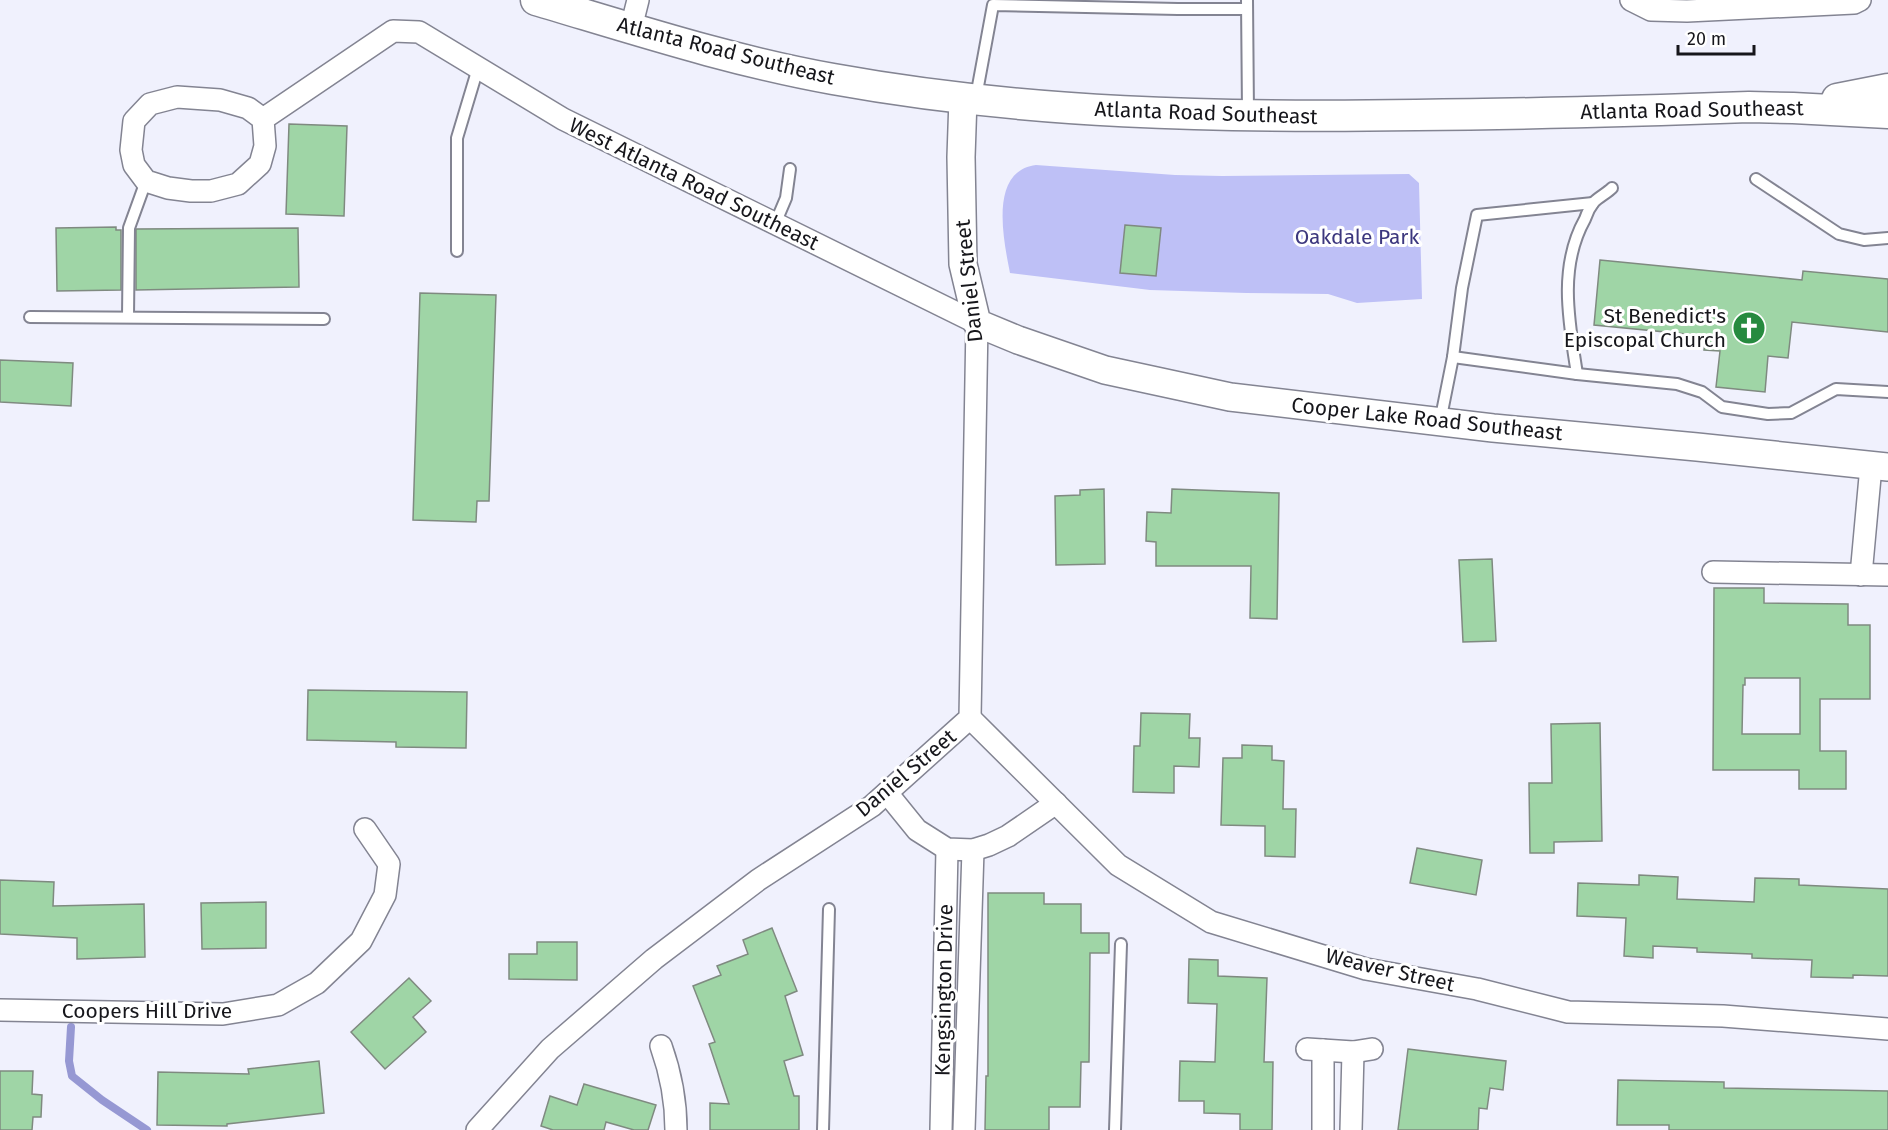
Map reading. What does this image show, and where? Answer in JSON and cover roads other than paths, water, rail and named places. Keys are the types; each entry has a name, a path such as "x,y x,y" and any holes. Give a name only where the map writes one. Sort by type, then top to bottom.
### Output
{"main road":[{"name":"Atlanta Road Southeast","path":"536,0 781,69 969,99 1134,113 1329,117 1793,108 1888,113"},
{"path":"1793,108 1888,89"}],"street":[{"path":"631,28 638,0"},
{"path":"1631,0 1651,10 1687,10 1854,3 1860,0"},
{"name":"West Atlanta Road Southeast","path":"263,119 393,31 419,32 563,119 977,323"},
{"path":"177,97 220,100 248,108 263,119 265,146 260,164 238,184 211,191 168,188 146,182 134,165 131,150 134,121 150,104 177,97"},
{"name":"Daniel Street","path":"477,1130 550,1049 654,959 758,880 872,806 970,718 977,323 963,264 961,157 969,99"},
{"name":"Cooper Lake Road Southeast","path":"977,323 1018,340 1116,373 1230,397 1440,422 1880,467"},
{"path":"1861,575 1880,467"},
{"path":"1713,572 1888,575"},
{"name":"Weaver Street","path":"970,718 1118,865 1211,921 1366,969 1477,989 1568,1012 1723,1016 1888,1029"},
{"path":"887,793 917,830 947,849 973,850 989,845 1008,836 1056,803"},
{"name":"Coopers Hill Drive","path":"0,1010 223,1014 278,1005 316,983 361,941 385,895 389,864 365,829"},
{"name":"Kengsington Drive","path":"941,1130 947,849"},
{"name":"Kengsington Drive","path":"964,1130 973,850"},
{"path":"661,1046 671,1075 676,1130"},
{"path":"1323,1130 1315,1050 1363,1051 1351,1130"}],"lane":[{"path":"969,99 993,5 1178,9 1247,4 1248,115"},
{"path":"457,251 457,138 478,68"},
{"path":"775,224 786,198 790,169"},
{"path":"1756,179 1839,234 1864,240 1888,238"},
{"path":"128,317 129,228 146,182"},
{"path":"1577,374 1567,296 1571,253 1580,227 1593,203 1612,188"},
{"path":"1440,422 1453,357 1462,288 1477,215 1593,203"},
{"path":"30,317 324,319"},
{"path":"1453,357 1577,374 1677,384 1702,392 1722,407 1768,414 1791,413 1836,389 1888,392"},
{"path":"823,1130 829,909"},
{"path":"1115,1130 1121,944"}],"waterway":[{"path":"71,1027 69,1061 72,1076 102,1100 147,1130"}],"place":[{"name":"St Benedict's Episcopal Church","path":"1749,328"}],"park label":[{"name":"Oakdale Park","path":"1357,237"}]}
